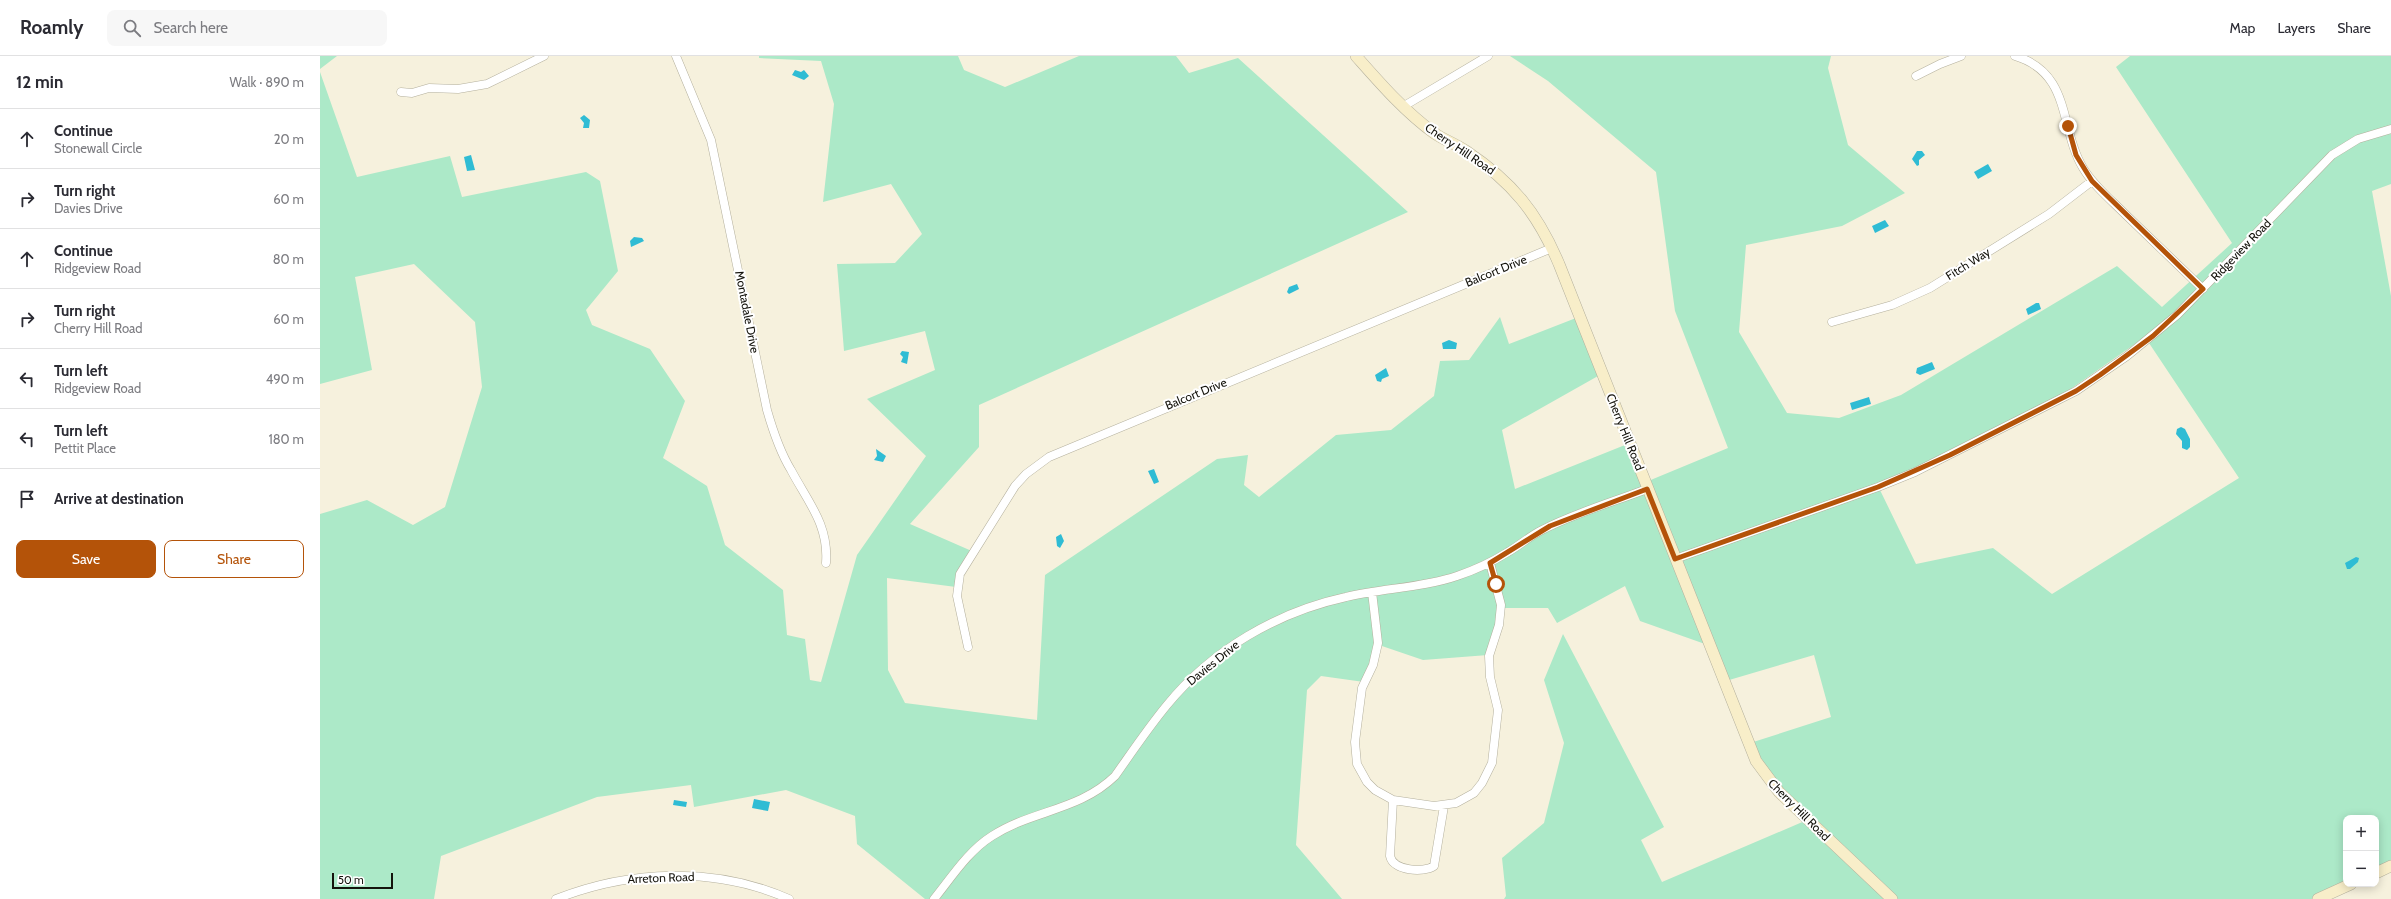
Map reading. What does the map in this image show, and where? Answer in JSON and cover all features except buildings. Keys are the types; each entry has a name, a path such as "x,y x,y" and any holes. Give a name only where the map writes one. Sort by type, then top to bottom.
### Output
{"street":[{"path":"401,92 412,93 429,88 458,89 487,84 544,56"},
{"name":"Montadale Drive","path":"676,56 698,107 712,147 771,424 791,470 820,519 826,546 826,563"},
{"name":"Cherry Hill Road","path":"1356,56 1385,89 1435,133 1484,164 1514,189 1537,219 1552,248 1756,761 1779,792 1892,899"},
{"path":"1404,106 1488,56"},
{"path":"1916,76 1940,64 1961,56"},
{"path":"2015,56 2040,70 2056,89 2066,112 2071,141 2076,155 2092,181 2203,289"},
{"name":"Ridgeview Road","path":"1675,559 1878,487 1950,455 2076,391 2153,336 2203,289 2332,155 2358,139 2391,129"},
{"name":"Fitch Way","path":"1832,322 1892,305 1930,288 2049,214 2092,181"},
{"name":"Balcort Drive","path":"968,648 957,596 960,574 1008,495 1026,474 1043,461 1064,449 1552,248"},
{"name":"Davies Drive","path":"934,899 971,853 992,836 1005,828 1083,800 1105,786 1115,776 1167,705 1186,684 1224,651 1261,628 1293,613 1320,604 1372,592 1437,582 1490,563 1538,532 1647,489"},
{"path":"1372,592 1378,643 1374,665 1362,688 1355,753 1357,764 1367,782 1375,790 1393,800 1444,806 1456,803 1474,793 1482,783 1492,763 1498,710 1490,677 1489,656 1499,625 1501,604 1490,563"},
{"path":"1393,800 1390,856 1394,865 1398,867 1426,869 1434,866 1444,806"},
{"path":"2379,872 2391,866"},
{"name":"Arreton Road","path":"556,899 581,890 622,880 675,876 703,877 744,884 789,899"},
{"path":"2318,899 2344,887"}],"green space":[{"path":"320,56 337,56 320,69"},
{"path":"759,56 958,56 964,70 1005,87 1079,56 1176,56 1189,73 1238,58 1408,212 979,405 979,447 910,524 974,552 956,587 887,578 888,670 905,703 1037,720 1045,575 1217,459 1248,455 1244,485 1259,497 1336,435 1391,430 1434,396 1440,361 1469,360 1500,317 1509,344 1576,318 1598,376 1502,430 1515,489 1625,445 1641,484 1728,448 1675,311 1656,172 1548,81 1510,56 1831,56 1828,68 1848,145 1905,193 1842,226 1746,245 1739,332 1787,413 1839,418 1901,395 2117,266 2162,307 2232,243 2116,67 2130,56 2391,56 2391,184 2372,191 2391,296 2391,866 2379,872 2379,815 2343,815 2343,887 2349,887 2317,899 1504,899 1506,896 1502,858 1544,823 1564,743 1544,680 1563,634 1664,827 1641,840 1662,882 1807,820 1747,744 1831,717 1814,655 1719,683 1705,644 1640,621 1625,586 1557,623 1548,608 1501,608 1488,655 1423,660 1379,645 1364,682 1321,676 1307,690 1296,845 1342,899 925,899 857,844 855,816 786,790 694,807 691,785 597,797 441,856 434,899 320,899 320,514 367,500 413,525 445,507 482,387 475,322 414,264 355,277 372,370 320,384 320,72 357,177 450,156 462,197 586,172 600,181 618,271 586,310 592,325 650,349 685,401 663,458 707,486 725,545 783,590 787,635 805,639 810,680 821,682 857,555 926,456 867,399 935,370 925,331 844,351 837,264 895,263 922,234 891,184 823,202 834,104 821,61 759,58","holes":["2145,337 2239,478 2052,594 1993,548 1916,564 1879,488 2032,416"]}],"water":[{"path":"795,70 801,72 804,70 809,76 804,80 792,75"},
{"path":"584,115 590,120 589,128 583,128 584,123 580,118"},
{"path":"1917,151 1922,151 1925,155 1919,160 1919,165 1917,166 1912,159"},
{"path":"471,155 475,170 467,171 464,157"},
{"path":"1988,164 1992,171 1978,179 1974,172"},
{"path":"1885,220 1889,226 1875,233 1872,226"},
{"path":"634,237 642,238 644,241 631,247 630,241"},
{"path":"1297,284 1299,289 1289,294 1287,292 1289,287"},
{"path":"2036,303 2039,303 2041,309 2028,315 2026,309"},
{"path":"1449,340 1457,343 1456,349 1443,349 1442,343"},
{"path":"902,351 909,352 907,364 901,362 903,357 900,354"},
{"path":"1932,362 1935,369 1920,375 1916,373 1917,368"},
{"path":"1386,368 1389,376 1382,379 1381,382 1377,381 1375,375"},
{"path":"1869,397 1871,404 1852,410 1850,403"},
{"path":"2181,427 2185,429 2190,439 2190,447 2187,450 2182,448 2182,441 2176,434 2177,429"},
{"path":"876,449 886,456 883,462 874,460 877,456"},
{"path":"1154,469 1159,482 1154,484 1148,471"},
{"path":"1061,534 1064,541 1060,548 1057,546 1056,537"},
{"path":"2356,557 2359,558 2358,562 2350,569 2347,569 2345,563"},
{"path":"754,799 770,802 768,811 752,808"},
{"path":"674,800 687,802 686,807 673,805"}],"route":[{"path":"1496,584 1490,563 1538,532 1647,489 1675,559 1878,487 1950,455 2076,391 2153,336 2203,289 2092,181 2083,169 2076,155 2068,126"}]}
